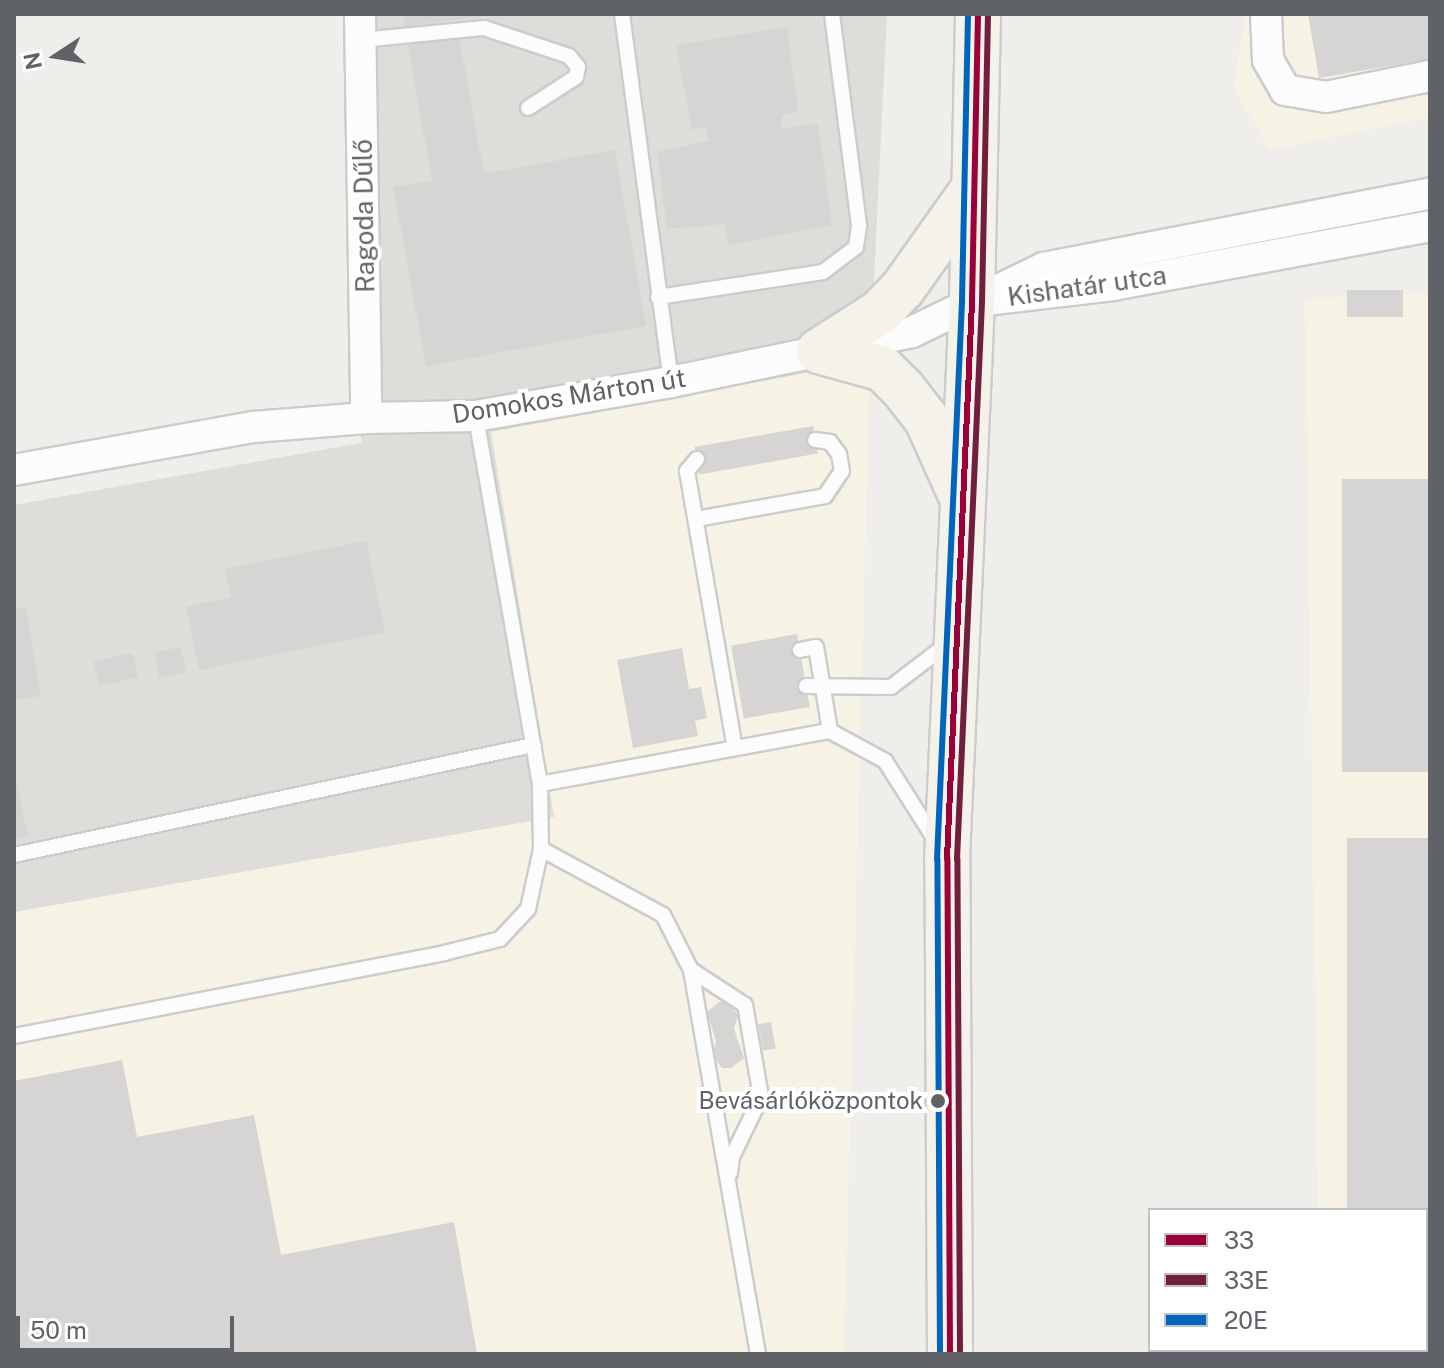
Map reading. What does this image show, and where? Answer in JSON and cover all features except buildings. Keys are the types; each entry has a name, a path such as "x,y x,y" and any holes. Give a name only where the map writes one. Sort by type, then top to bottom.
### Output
{"main road":[{"path":"950,1354 947,859 972,301 978,14"},
{"path":"819,351 880,312 972,191"},
{"path":"819,351 883,369 903,389 927,420 962,501"}],"street":[{"path":"1266,14 1268,60 1285,90 1311,97 1341,95 1430,76"},
{"name":"Ragoda Dűlő","path":"360,27 366,418"},
{"name":"Kishatár utca","path":"972,301 1067,263 1430,194"},
{"name":"Kishatár utca","path":"972,301 1113,285 1430,226"},
{"name":"Domokos Márton út","path":"14,470 142,444 366,418 476,416 671,382 912,332 972,301"}],"lane":[{"path":"622,14 671,382"},
{"path":"658,297 823,272 856,247 859,225 832,14"},
{"path":"360,27 484,28 569,56 578,67 576,77 528,108"},
{"path":"14,1036 500,939 528,909 541,849 540,784 476,416"},
{"path":"696,519 825,496 842,471 839,454 830,442 815,440"},
{"path":"697,459 687,471 728,664 734,699 735,748"},
{"path":"814,684 891,687 956,637"},
{"path":"800,650 816,647 814,684 830,731"},
{"path":"540,784 830,731 885,761 947,859"},
{"path":"14,855 533,745"},
{"path":"541,849 663,915 691,970 758,1354"},
{"path":"691,970 745,1005 761,1097 732,1157 729,1186"}],"shaded area":[{"path":"354,14 887,14 870,361 491,432 554,817 14,912 14,505 361,443"},
{"path":"1245,14 1430,14 1430,117 1270,150 1234,88"},
{"path":"1430,293 1430,1354 1320,1354 1428,1352 1428,1208 1318,1208 1305,299"},
{"path":"870,361 844,1354 14,1354 14,912 554,817 491,432"}],"transit line":[{"name":"20E","path":"940,1354 937,859 962,301 968,14"},
{"name":"33","path":"950,1354 947,859 972,301 978,14"},
{"name":"33E","path":"960,1354 957,859 982,301 988,14"}],"place":[{"name":"Bevásárlóközpontok","path":"938,1101"}]}
